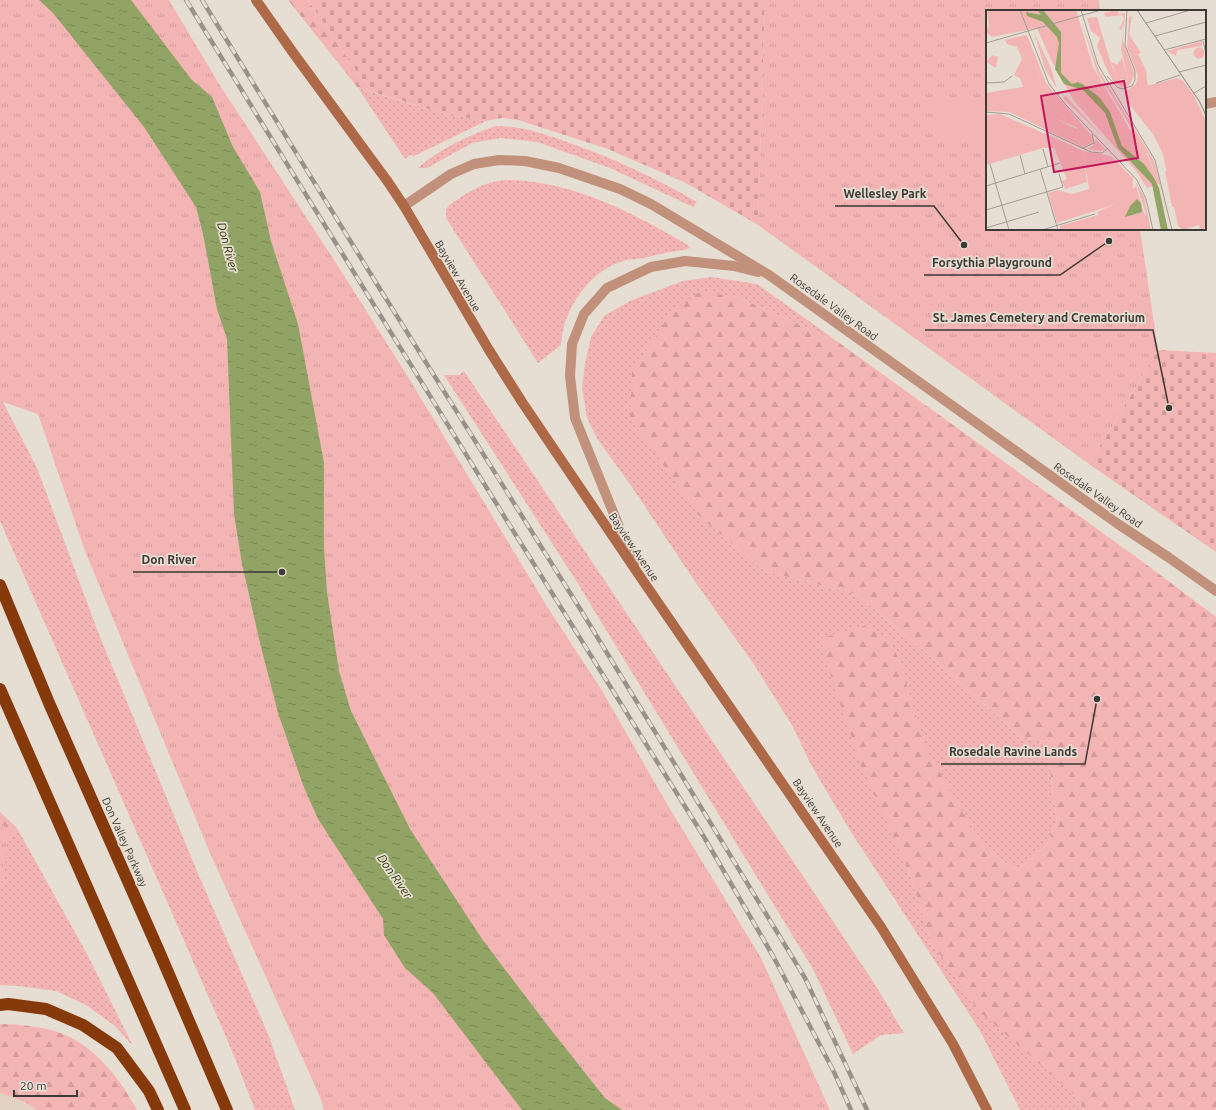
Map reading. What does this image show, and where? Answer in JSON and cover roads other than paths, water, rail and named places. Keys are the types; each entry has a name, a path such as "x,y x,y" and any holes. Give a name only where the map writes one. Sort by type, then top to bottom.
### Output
{"highway":[{"name":"Don Valley Parkway","path":"0,585 49,703 158,949 227,1110"},
{"path":"0,689 185,1110"},
{"path":"0,1005 8,1004 46,1009 83,1025 117,1048 149,1091 158,1110"}],"main road":[{"name":"Bayview Avenue","path":"256,0 388,182 404,206 489,350 639,575 881,927 953,1044 987,1110"}],"street":[{"path":"1206,104 1216,102"},
{"name":"Rosedale Valley Road","path":"404,206 451,174 474,164 499,160 525,161 559,168 620,189 657,208 769,275 1118,524 1216,591"},
{"path":"639,575 575,418 570,376 572,344 584,314 607,288 652,267 685,261 734,266 769,275"}],"water":[{"path":"39,0 131,0 191,79 212,97 233,147 260,192 271,241 298,324 324,463 324,548 327,592 339,671 351,711 410,829 482,939 605,1098 622,1110 522,1110 433,993 405,968 384,935 383,919 318,819 303,785 278,713 242,564 234,514 227,339 217,309 203,234 196,207 144,127 53,13"}],"railway":[{"path":"186,0 704,837 773,956 834,1072 851,1110"},
{"path":"202,0 375,281 582,612 805,978 867,1110"}],"place":[{"name":"Forsythia Playground","path":"1109,241"},
{"name":"Wellesley Park","path":"964,245"},
{"name":"St. James Cemetery and Crematorium","path":"1169,408"},
{"name":"Don River","path":"282,572"},
{"name":"Rosedale Ravine Lands","path":"1097,699"}]}
